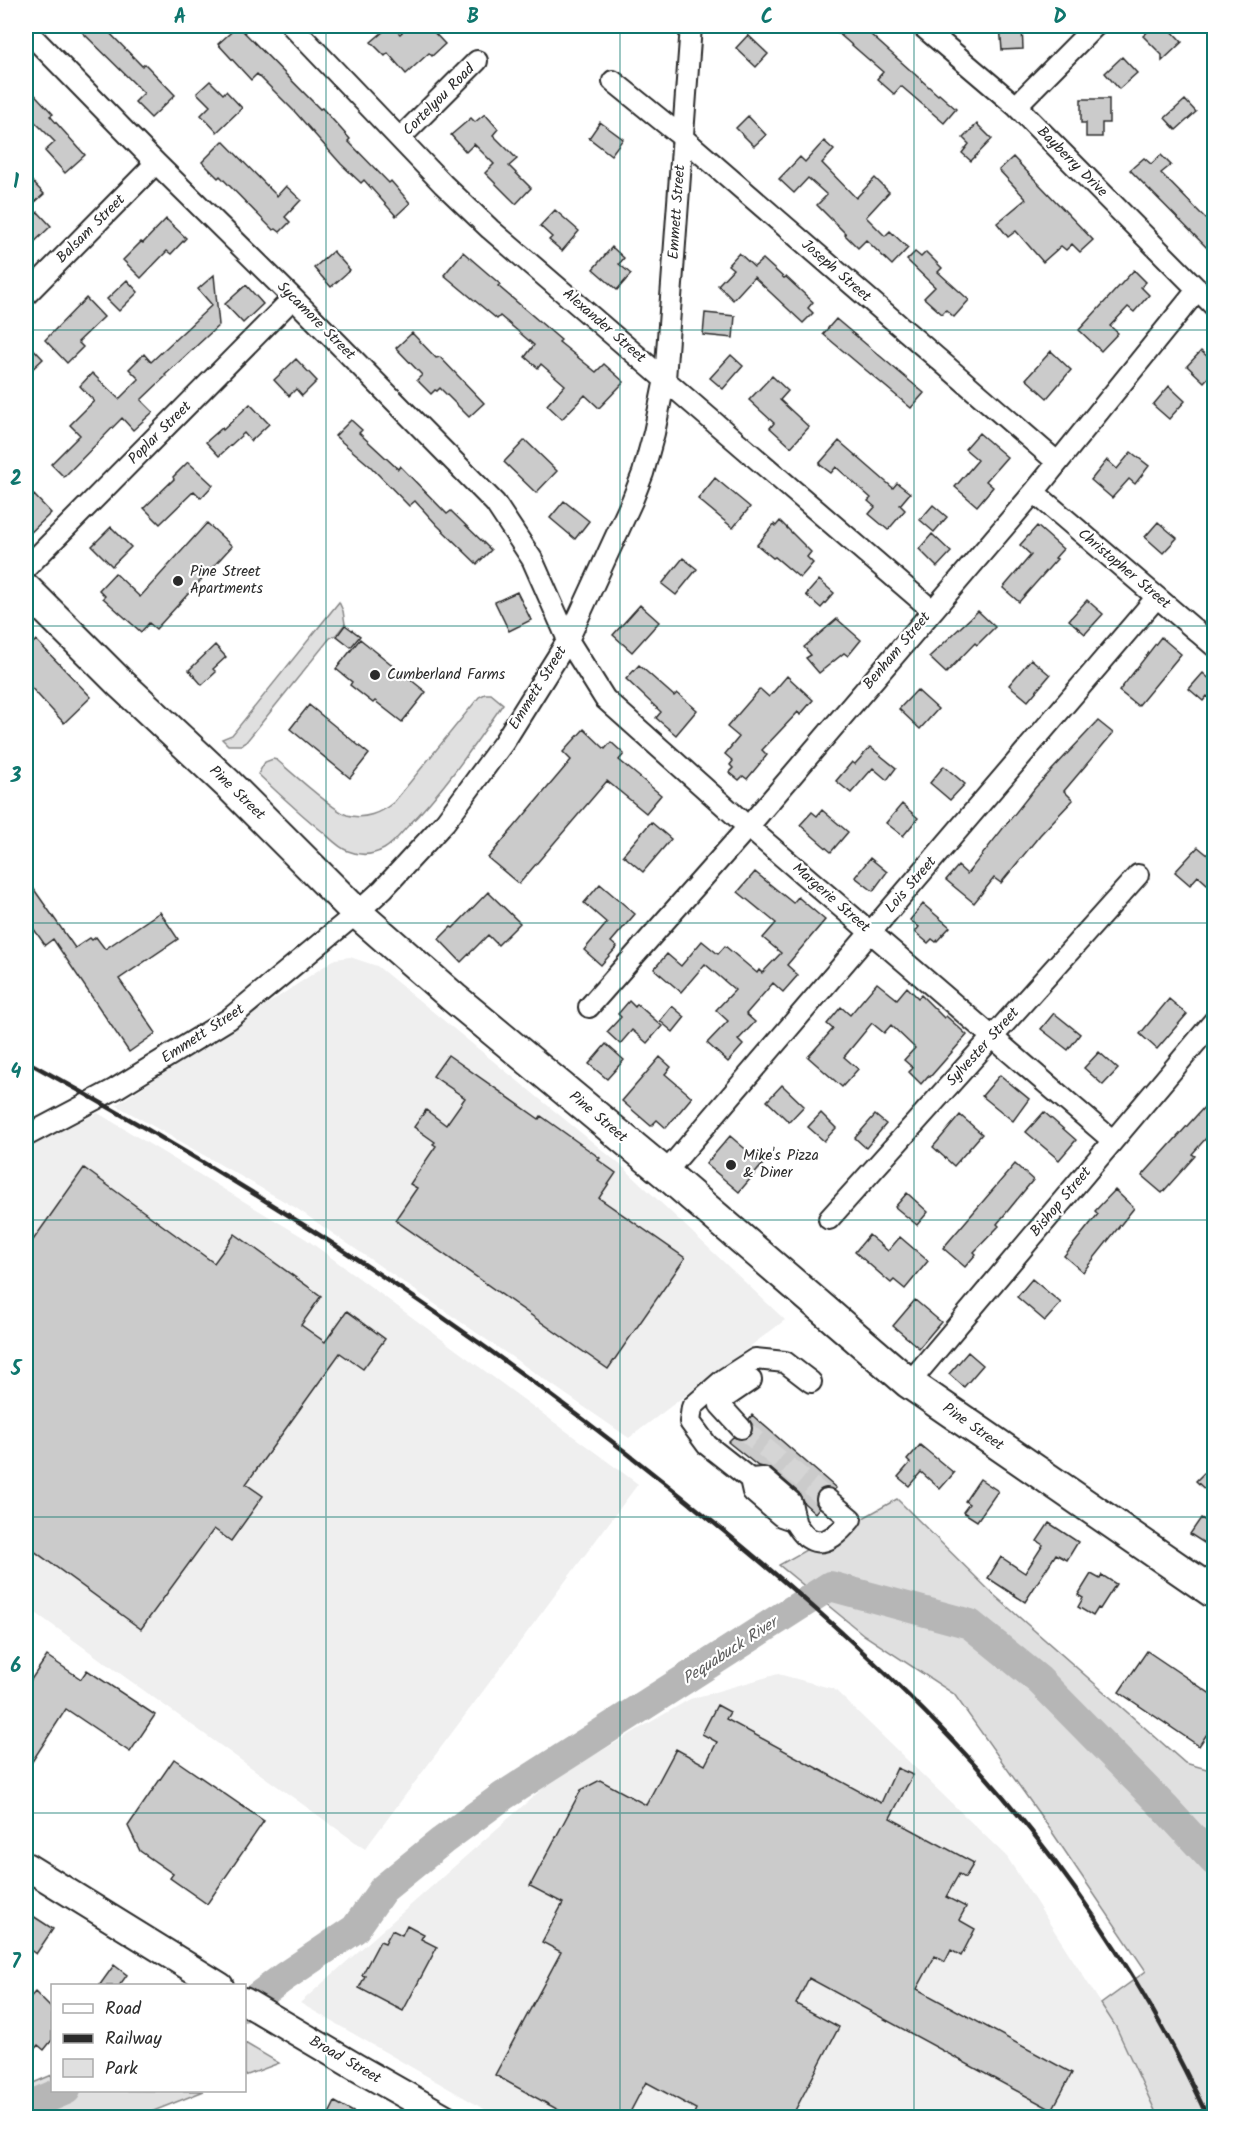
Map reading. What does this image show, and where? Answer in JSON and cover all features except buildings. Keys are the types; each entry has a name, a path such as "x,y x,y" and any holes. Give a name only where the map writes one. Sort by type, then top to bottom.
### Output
{"highway":[{"name":"Pine Street","path":"26,589 119,682 228,784 357,913 454,998 665,1173 909,1383 1215,1593"}],"main road":[{"path":"26,1866 217,1984"},
{"name":"Broad Street","path":"246,2002 446,2118"}],"street":[{"name":"Alexander Street","path":"292,26 490,230 932,610"},
{"name":"Emmett Street","path":"26,1136 115,1089 229,1019 357,913 445,822 504,742 568,640 633,501 654,433 665,379 692,26"},
{"name":"Bayberry Drive","path":"922,26 1016,106 1215,306"},
{"path":"1016,106 1095,26"},
{"name":"Sycamore Street","path":"26,30 495,503 532,559 568,640"},
{"name":"Cortelyou Road","path":"400,138 477,61"},
{"name":"Joseph Street","path":"613,81 682,137 1057,462"},
{"name":"Balsam Street","path":"26,295 156,163"},
{"name":"Benham Street","path":"589,1007 748,827 1034,492 1198,289"},
{"name":"Poplar Street","path":"26,568 293,297"},
{"name":"Christopher Street","path":"1034,492 1215,646"},
{"name":"Lois Street","path":"665,1173 1157,597"},
{"name":"Margerie Street","path":"568,640 605,699 748,827 1112,1140"},
{"name":"Sylvester Street","path":"829,1219 1138,875"},
{"name":"Bishop Street","path":"909,1383 1112,1140 1215,1021"},
{"path":"811,1382 785,1362 755,1359 724,1379 692,1407 690,1422 707,1445 750,1479 753,1492 781,1516 795,1521 809,1539 820,1542 832,1538 851,1519 827,1498"},
{"path":"741,1428 720,1405 723,1399 751,1380"}],"shaded area":[{"path":"350,957 377,966 623,1167 785,1320 629,1438 296,1208 116,1105 335,959"},
{"path":"98,1113 306,1239 638,1484 365,1849 26,1606 26,1147"},
{"path":"778,1674 834,1689 1007,1857 1116,2027 1158,2117 498,2117 300,2003 552,1780 690,1699"}],"green space":[{"path":"339,602 345,624 336,635 330,638 246,742 241,745 228,745 222,739 232,735"},
{"path":"491,694 503,704 458,768 433,798 393,842 380,851 362,854 341,848 258,774 265,762 277,760 341,812 360,817 372,814 394,802 479,697"},
{"path":"897,1499 994,1595 1185,1763 1214,1771 1214,2117 1158,2117 1116,2027 1101,2004 1146,1971 1050,1829 954,1694 864,1635 779,1565"},
{"path":"246,2044 279,2063 246,2076"},
{"path":"51,2075 51,2092 201,2092 141,2116 26,2117 26,2086"}],"waterway":[{"name":"Pequabuck River","path":"246,2006 355,1929 383,1889 503,1796 830,1586 970,1624 1039,1680 1214,1861"},
{"name":"Pequabuck River","path":"26,2107 61,2092"}],"tunnel":[{"path":"741,1428 827,1499"}],"railway":[{"path":"26,1061 193,1156 275,1206 435,1312 513,1367 666,1484 851,1641 955,1743 993,1785 1064,1873 1127,1968 1156,2017 1208,2118"}],"place":[{"name":"Pine Street Apartments","path":"178,581"},
{"name":"Cumberland Farms","path":"375,675"},
{"name":"Mike's Pizza & Diner","path":"731,1165"}]}
